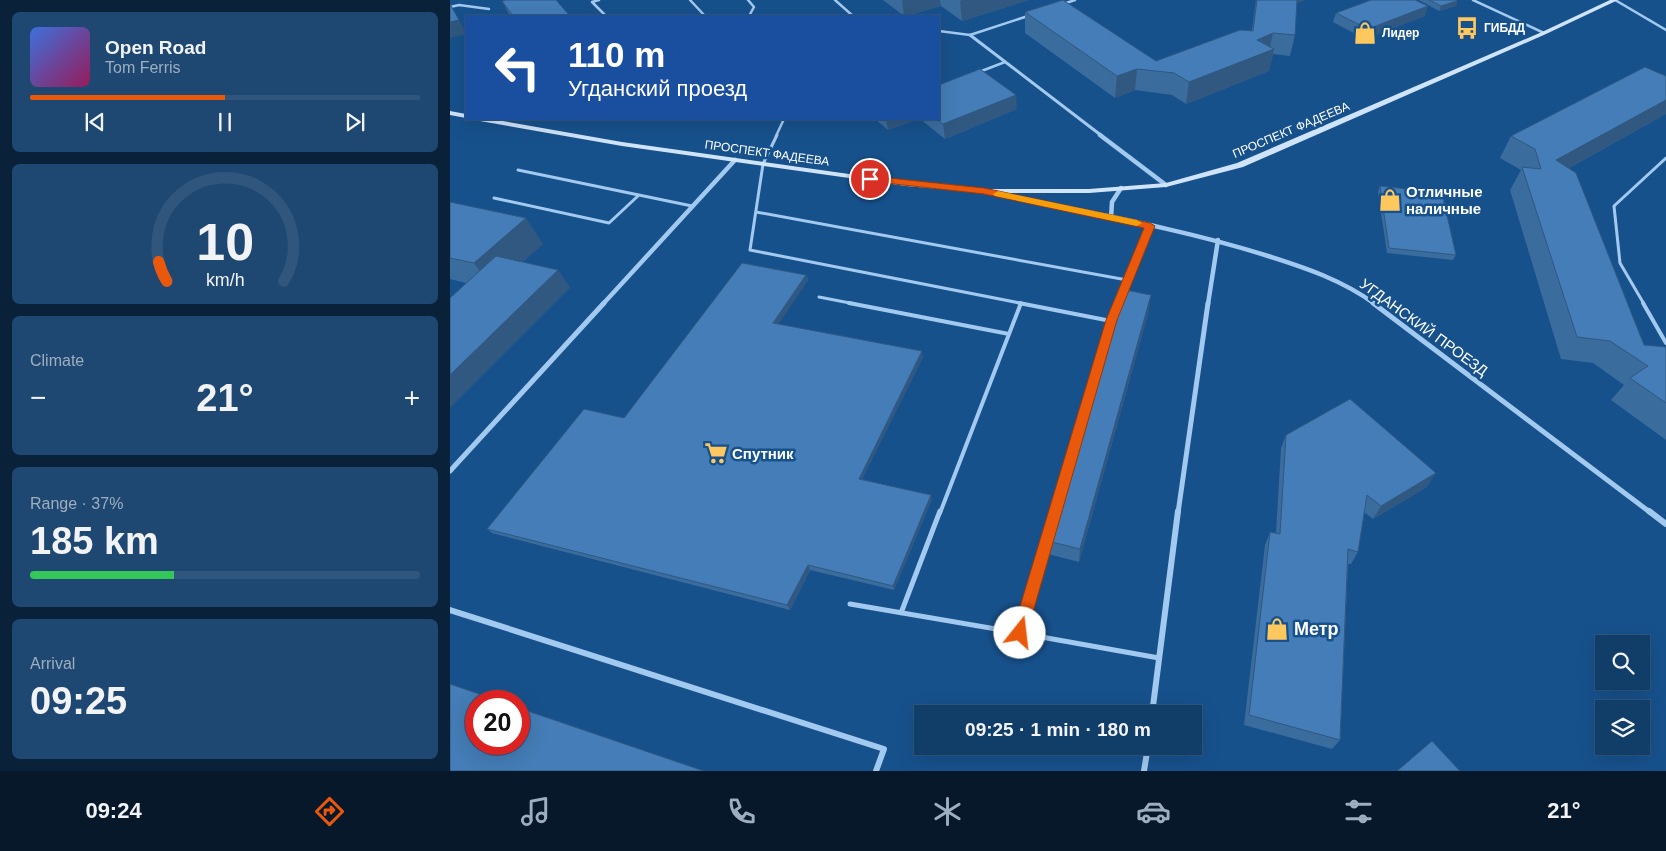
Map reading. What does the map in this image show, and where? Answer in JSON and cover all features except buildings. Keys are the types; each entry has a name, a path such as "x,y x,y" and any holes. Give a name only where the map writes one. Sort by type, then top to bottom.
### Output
{"street":[{"name":"ПРОСПЕКТ ФАДЕЕВА","path":"486,120 622,144 906,184 984,191 1089,191 1166,185 1240,165 1544,33 1615,0"},
{"path":"970,35 1166,185"},
{"path":"450,113 465,116"},
{"path":"450,471 735,160"},
{"path":"1112,218 1110,206 1112,198 1121,188"},
{"name":"УГДАНСКИЙ ПРОЕЗД","path":"984,191 1218,240 1321,273 1360,293 1666,524"},
{"path":"1153,705 1186,449 1218,240"},
{"path":"450,610 884,749 876,771"},
{"path":"1144,771 1147,755"}],"lane":[{"path":"599,0 592,2 605,15"},
{"path":"690,0 704,15"},
{"path":"748,0 754,7 750,15"},
{"path":"835,0 852,15"},
{"path":"1058,6 1075,0"},
{"path":"1473,0 1544,33"},
{"path":"1615,0 1666,30"},
{"path":"450,7 458,5 489,9"},
{"path":"940,31 970,35 1031,14"},
{"path":"972,74 1005,62"},
{"path":"784,120 762,164 750,250 1111,320"},
{"path":"1666,158 1614,206 1620,263 1666,343"},
{"path":"518,170 692,206"},
{"path":"494,198 609,224 639,195"},
{"path":"756,212 1127,280"},
{"path":"1020,633 1111,320 1150,226"},
{"path":"819,297 1009,334"},
{"path":"901,613 1021,303"},
{"path":"850,604 1159,658"}],"slow traffic":[{"path":"998,194 1137,223"}],"place":[{"name":"ГИБДД","path":"1467,28"},
{"name":"Лидер","path":"1365,33"},
{"name":"Отличные наличные","path":"1390,200"},
{"name":"Спутник","path":"716,453"},
{"name":"Метр","path":"1277,629"}],"route":[{"path":"870,179 984,191 1150,226 1111,320 1020,633"}]}
